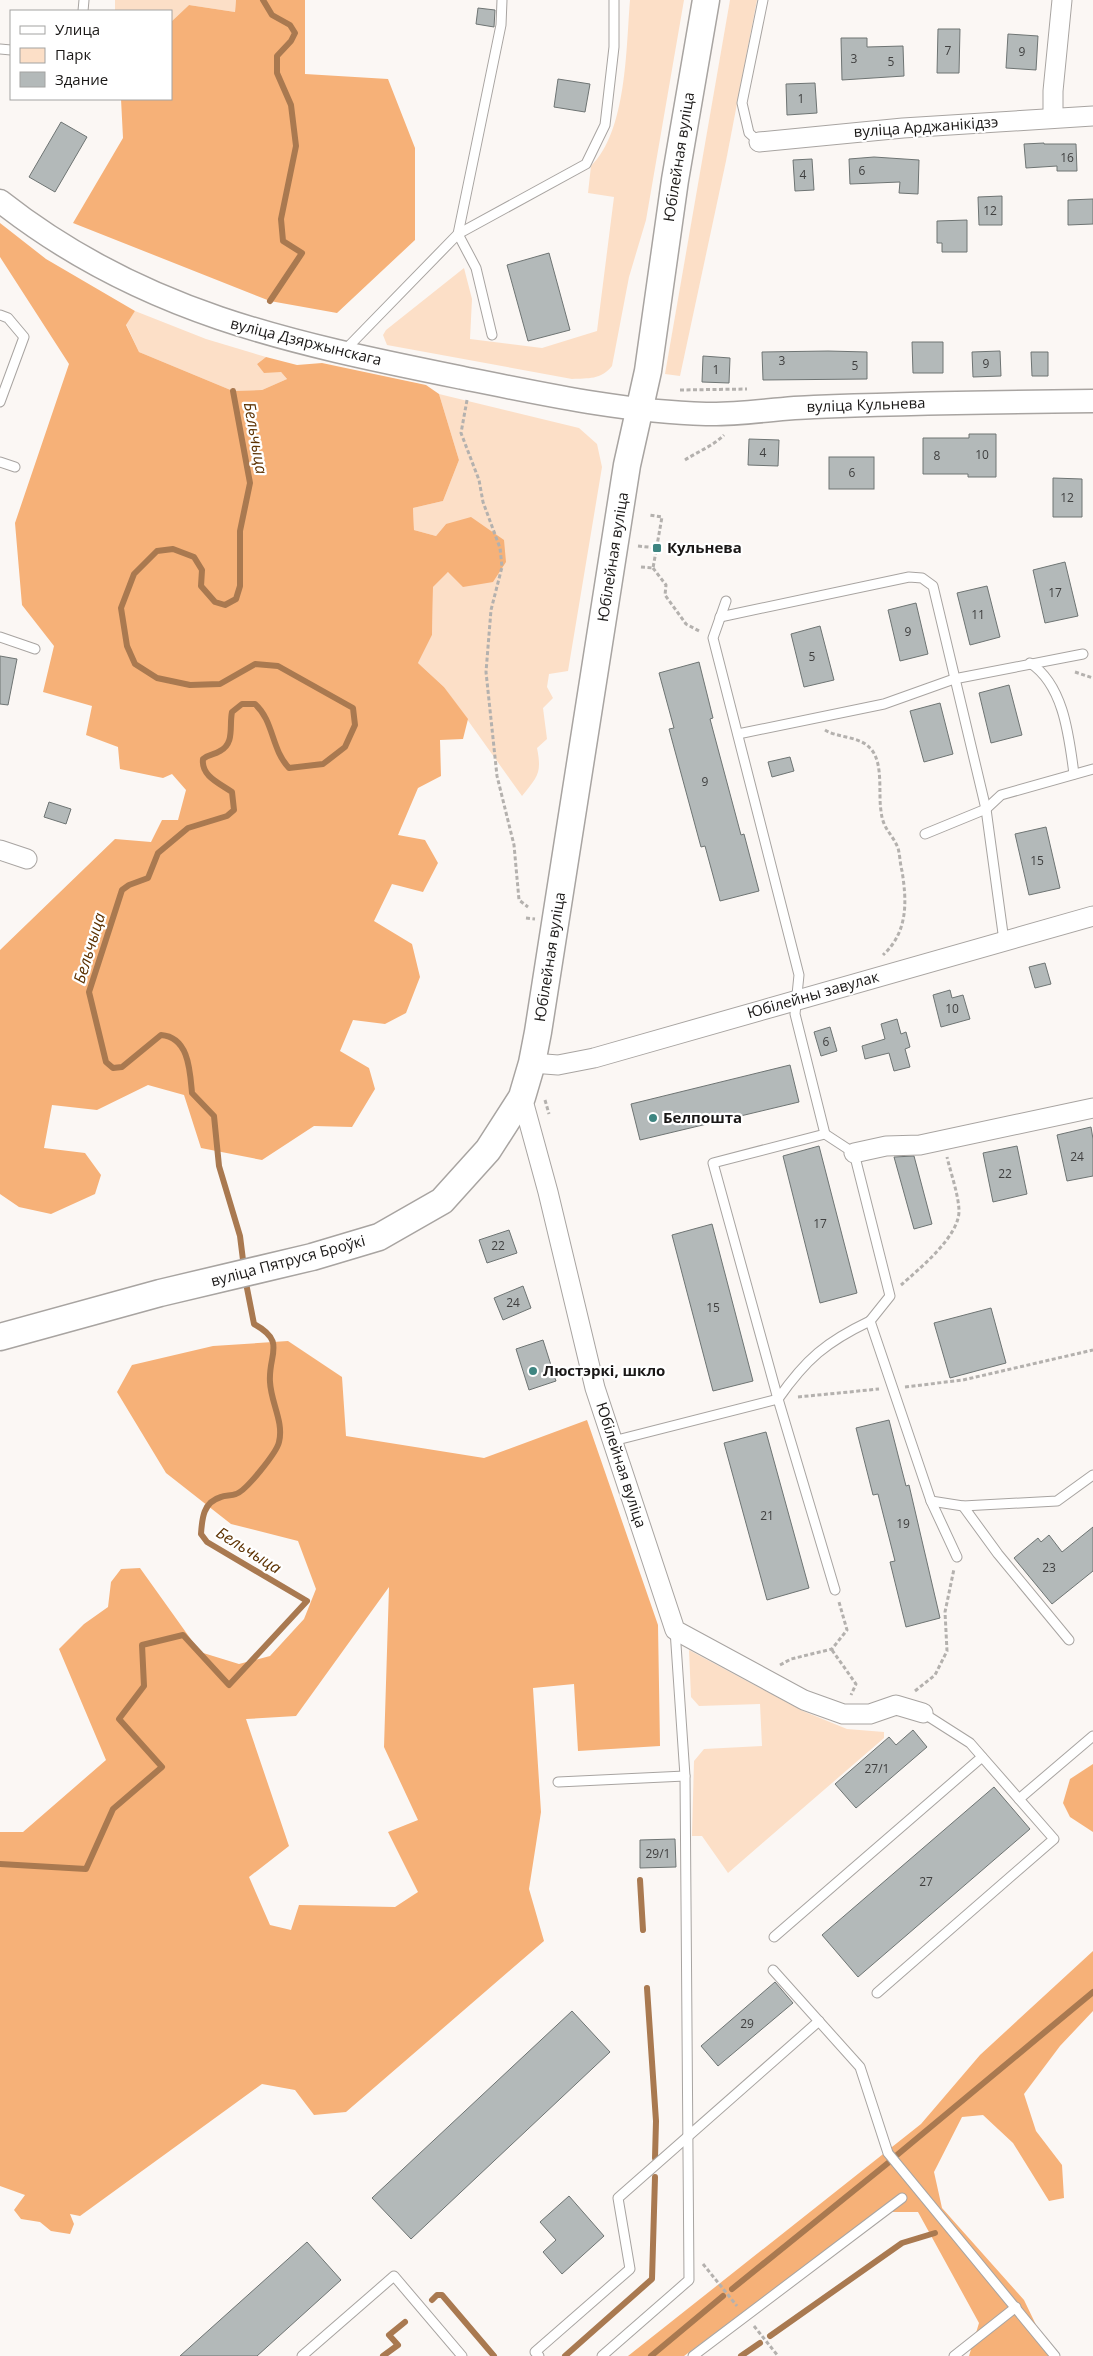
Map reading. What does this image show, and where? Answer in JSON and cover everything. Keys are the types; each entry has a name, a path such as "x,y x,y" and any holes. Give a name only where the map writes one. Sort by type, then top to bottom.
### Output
{"main road":[{"name":"Юбілейная вуліца","path":"522,1097 532,1063 626,475 648,371 675,180 706,0"},
{"name":"вуліца Пятруся Броўкі","path":"0,1337 160,1293 312,1257 379,1237 442,1201 488,1150 522,1097"}],"street":[{"path":"1053,118 1052,91 1062,0"},
{"name":"вуліца Арджанікідзэ","path":"759,142 903,128 1093,116"},
{"name":"вуліца Дзяржынскага","path":"0,201 33,228 84,260 145,291 211,316 278,338 342,354 496,385 640,410"},
{"name":"вуліца Кульнева","path":"640,410 708,414 819,406 1093,401"},
{"path":"0,850 27,859"},
{"name":"Юбілейны завулак","path":"532,1063 558,1065 594,1058 1093,916"},
{"name":"Юбілейная вуліца","path":"522,1097 548,1192 595,1388 675,1630"},
{"path":"854,1153 886,1146 920,1145 1093,1108"},
{"path":"675,1630 804,1700 843,1714 870,1714 896,1705 923,1713"}],"lane":[{"path":"492,335 476,268 458,234 501,25 502,0"},
{"path":"342,354 458,234 586,164 605,125 614,47 614,0"},
{"path":"759,142 749,133 742,103 763,0"},
{"path":"0,315 8,318 24,337 0,402"},
{"path":"0,462 15,467"},
{"path":"720,617 909,577 922,578 933,586 986,809 1004,941"},
{"path":"613,1441 778,1399 798,1370 836,1337 870,1320 890,1296 854,1153 826,1134 795,1014 799,975 713,638 726,601"},
{"path":"0,637 35,649"},
{"path":"738,734 884,704 954,679 1083,654"},
{"path":"1030,663 1042,671 1054,692 1068,728 1074,774"},
{"path":"925,834 986,809 1002,794 1093,769"},
{"path":"826,1134 712,1163 778,1399 835,1590"},
{"path":"870,1320 932,1501 957,1557"},
{"path":"932,1501 963,1506 1058,1501 1093,1475"},
{"path":"963,1506 998,1554 1069,1640"},
{"path":"602,2356 689,2280 685,1776 675,1630"},
{"path":"877,1993 1054,1838 970,1743 923,1713"},
{"path":"1019,1799 1093,1736"},
{"path":"774,1938 982,1757"},
{"path":"558,1782 685,1776"},
{"path":"773,1970 860,2067 888,2153 1055,2356"},
{"path":"539,2356 535,2352 630,2269 618,2198 819,2021"},
{"path":"694,2356 902,2198"},
{"path":"302,2356 394,2276 462,2356"},
{"path":"954,2356 1016,2307"}],"path":[{"path":"467,402 460,433 479,480 483,502 500,548 502,567 491,610 486,672 497,776 514,845 519,900 528,908"},
{"path":"685,460 700,449 718,442 730,429"},
{"path":"649,515 662,517 653,568 666,585 665,595 686,624 713,638"},
{"path":"641,567 653,568"},
{"path":"806,720 833,735 858,740 871,748 878,767 881,790 880,809 884,828 897,848 906,898 905,920 891,948 877,961"},
{"path":"890,1296 934,1254 957,1223 959,1210 943,1140"},
{"path":"778,1399 963,1380 1093,1350"},
{"path":"896,1705 935,1675 947,1651 945,1612 957,1557"},
{"path":"759,1675 791,1659 832,1649 847,1630 835,1590"},
{"path":"832,1649 856,1684 843,1714"},
{"path":"688,2246 778,2356"}],"green space":[{"path":"115,0 236,0 235,12 189,5 172,21 172,10 115,10"},
{"path":"630,0 684,0 646,220 629,277 612,366 608,371 599,376 572,379 387,345 383,335 386,330 464,268 472,299 470,339 542,348 597,331 614,197 588,193 591,166 603,151 612,132 618,111 625,64"},
{"path":"730,0 757,0 726,161 680,376 665,374"},
{"path":"135,311 206,339 266,357 257,364 281,372 287,379 262,390 233,391 139,352 126,324"},
{"path":"439,394 579,428 597,444 602,467 568,671 549,674 547,687 553,698 543,708 547,739 537,748 539,769 532,784 522,796 444,687 418,663 432,635 433,587 448,572 446,524 436,536 414,530 413,508 443,501 459,460"},
{"path":"689,1650 803,1711 847,1729 884,1732 884,1738 728,1873 702,1836 692,1836 694,1761 704,1749 762,1746 760,1704 699,1706 691,1697"}],"shaded area":[{"path":"236,0 305,0 305,74 388,79 415,148 415,240 337,313 270,301 73,223 123,138 121,100 172,100 172,21 189,5 235,12"},
{"path":"0,223 46,259 135,311 126,325 139,352 233,391 262,390 287,379 281,372 264,373 257,364 266,357 297,365 322,363 426,385 439,394 459,460 443,501 413,508 414,530 436,536 446,524 471,517 504,540 506,562 493,582 463,587 448,572 433,587 432,635 418,663 444,687 468,719 463,739 440,740 441,776 418,788 398,835 425,840 438,863 423,892 392,884 374,921 412,944 420,977 406,1013 385,1024 353,1020 340,1051 369,1068 375,1089 352,1127 314,1126 262,1160 201,1148 184,1095 148,1085 97,1110 52,1105 44,1148 85,1153 101,1175 95,1194 51,1214 19,1207 0,1194 0,950 115,839 151,842 162,820 178,820 186,790 172,774 163,778 120,769 118,747 86,735 92,706 43,692 54,646 22,605 15,523 69,364 0,257"},
{"path":"288,1341 342,1377 346,1436 484,1458 587,1420 658,1625 660,1746 578,1751 574,1684 533,1688 541,1812 529,1889 544,1941 346,2112 314,2115 295,2090 262,2084 80,2216 70,2214 74,2224 70,2234 51,2231 40,2222 21,2219 14,2210 25,2195 0,2186 0,1832 23,1832 106,1760 59,1649 84,1624 108,1607 111,1582 121,1569 140,1568 200,1652 239,1664 270,1656 304,1619 316,1589 298,1541 231,1524 166,1473 117,1392 132,1365 213,1346","holes":["389,1587 384,1747 418,1820 388,1832 418,1892 395,1907 299,1905 291,1930 270,1925 249,1877 289,1846 246,1719 296,1716"]},
{"path":"1093,1764 1093,1832 1070,1817 1063,1803 1070,1779"},
{"path":"1093,1951 1093,2011 1060,2046 1024,2094 1036,2131 1062,2165 1064,2198 1049,2201 1013,2143 983,2115 962,2117 934,2172 942,2208 1024,2300 1051,2356 969,2356 979,2323 918,2212 878,2212 684,2356 628,2356 921,2124 980,2055"}],"building":[{"path":"478,8 495,10 494,27 476,24"},
{"path":"938,29 960,29 959,73 937,73"},
{"path":"1008,34 1038,36 1036,70 1006,68"},
{"path":"841,38 867,38 867,47 903,46 904,76 842,80"},
{"path":"558,79 590,84 585,112 554,107"},
{"path":"815,83 817,113 787,115 786,84"},
{"path":"61,122 87,137 55,192 29,177"},
{"path":"1024,144 1076,144 1077,171 1057,171 1057,166 1026,168"},
{"path":"874,157 919,160 918,194 899,193 900,182 850,184 849,159"},
{"path":"812,159 814,190 795,191 793,160"},
{"path":"1002,196 1002,225 979,225 978,197"},
{"path":"1093,199 1093,224 1068,225 1068,200"},
{"path":"967,220 967,252 942,252 942,243 937,243 937,221"},
{"path":"549,253 570,330 528,341 507,265"},
{"path":"912,342 943,342 943,373 913,373"},
{"path":"1000,351 1001,376 973,377 972,352"},
{"path":"762,352 867,352 867,379 763,380"},
{"path":"1031,352 1048,352 1048,376 1032,376"},
{"path":"703,356 730,358 729,383 702,382"},
{"path":"969,434 996,434 996,477 968,477 968,474 923,474 923,438 969,438"},
{"path":"749,439 779,440 778,466 748,465"},
{"path":"829,457 874,457 874,489 829,489"},
{"path":"1053,478 1082,479 1082,517 1053,517"},
{"path":"1065,562 1078,616 1045,623 1033,570"},
{"path":"987,586 1000,637 970,645 957,593"},
{"path":"916,603 928,654 900,661 888,610"},
{"path":"820,626 834,680 804,687 791,634"},
{"path":"0,656 17,659 8,705 0,704"},
{"path":"699,662 713,718 710,719 741,835 744,834 759,891 720,901 705,846 701,847 669,729 674,728 659,673"},
{"path":"1009,685 1022,735 991,743 979,693"},
{"path":"940,703 953,754 924,762 910,711"},
{"path":"790,757 794,771 772,777 768,762"},
{"path":"49,802 71,809 66,824 44,817"},
{"path":"1046,827 1060,888 1029,895 1015,834"},
{"path":"1045,963 1051,984 1035,988 1029,967"},
{"path":"950,990 952,998 963,995 970,1019 941,1027 933,995"},
{"path":"897,1019 901,1034 906,1032 910,1047 905,1049 910,1067 894,1071 889,1053 865,1059 862,1046 885,1039 881,1024"},
{"path":"830,1027 837,1051 821,1056 814,1032"},
{"path":"790,1065 799,1102 640,1140 631,1104"},
{"path":"1091,1127 1093,1139 1093,1176 1067,1181 1057,1135"},
{"path":"819,1146 857,1293 820,1303 783,1156"},
{"path":"1017,1146 1027,1194 993,1202 983,1153"},
{"path":"914,1156 932,1224 914,1229 894,1157"},
{"path":"712,1224 753,1381 713,1391 672,1235"},
{"path":"509,1230 517,1253 487,1263 479,1240"},
{"path":"523,1286 531,1308 503,1320 494,1298"},
{"path":"991,1308 1006,1363 950,1378 934,1323"},
{"path":"543,1340 556,1381 529,1390 516,1349"},
{"path":"889,1420 906,1486 909,1485 940,1618 906,1627 890,1562 895,1561 878,1494 873,1495 856,1428"},
{"path":"766,1432 809,1588 767,1600 724,1443"},
{"path":"1093,1527 1093,1571 1052,1604 1014,1558 1038,1538 1041,1542 1049,1535 1062,1552"},
{"path":"913,1730 927,1747 856,1808 835,1784 889,1737 896,1745"},
{"path":"994,1787 1030,1829 858,1977 822,1935"},
{"path":"675,1839 676,1867 640,1868 640,1840"},
{"path":"775,1982 793,2003 718,2066 701,2046"},
{"path":"572,2011 610,2052 411,2239 372,2198"},
{"path":"569,2196 604,2236 562,2274 543,2252 556,2240 540,2222"},
{"path":"307,2242 341,2280 257,2356 180,2356"}],"waterway":[{"name":"Бельчыца","path":"263,0 272,15 290,25 295,33 291,41 277,56 277,73 291,105 296,146 281,219 283,241 302,253 270,301"},
{"name":"Бельчыца","path":"233,391 250,483 240,531 240,586 236,599 225,605 215,602 201,586 202,570 194,557 173,549 157,551 134,574 121,608 127,646 135,664 157,678 190,685 220,684 255,664 278,666 353,708 355,725 345,747 323,764 289,768 279,752 266,718 255,704 242,704 232,712 228,744 225,748 203,759 203,765 208,775 232,792 234,810 227,816 188,828 158,853 148,878 129,885 122,890 89,992 106,1062 113,1068 122,1067 161,1035 170,1037 183,1048 189,1066 192,1093 214,1116 219,1166 240,1236 244,1268"},
{"name":"Бельчыца","path":"0,1864 86,1869 113,1809 162,1767 119,1719 144,1686 142,1645 183,1635 229,1685 307,1601 207,1542 201,1534 203,1517 210,1503 223,1496 236,1494 247,1486 267,1462 279,1442 279,1420 270,1382 273,1343 270,1337 254,1324 245,1278"},
{"path":"640,1880 643,1930"},
{"path":"647,1988 656,2121 655,2158"},
{"path":"897,2155 1093,1992"},
{"path":"732,2289 888,2163"},
{"path":"565,2356 652,2279 655,2177"},
{"path":"770,2336 902,2243 935,2233"},
{"path":"432,2300 437,2295 442,2295 494,2356"},
{"path":"651,2356 723,2296"},
{"path":"383,2356 398,2345 389,2335 405,2322"},
{"path":"741,2356 760,2343"}],"place":[{"name":"Кульнева","path":"657,548"},
{"name":"Белпошта","path":"653,1118"},
{"name":"Люстэркі, шкло","path":"533,1371"}]}
